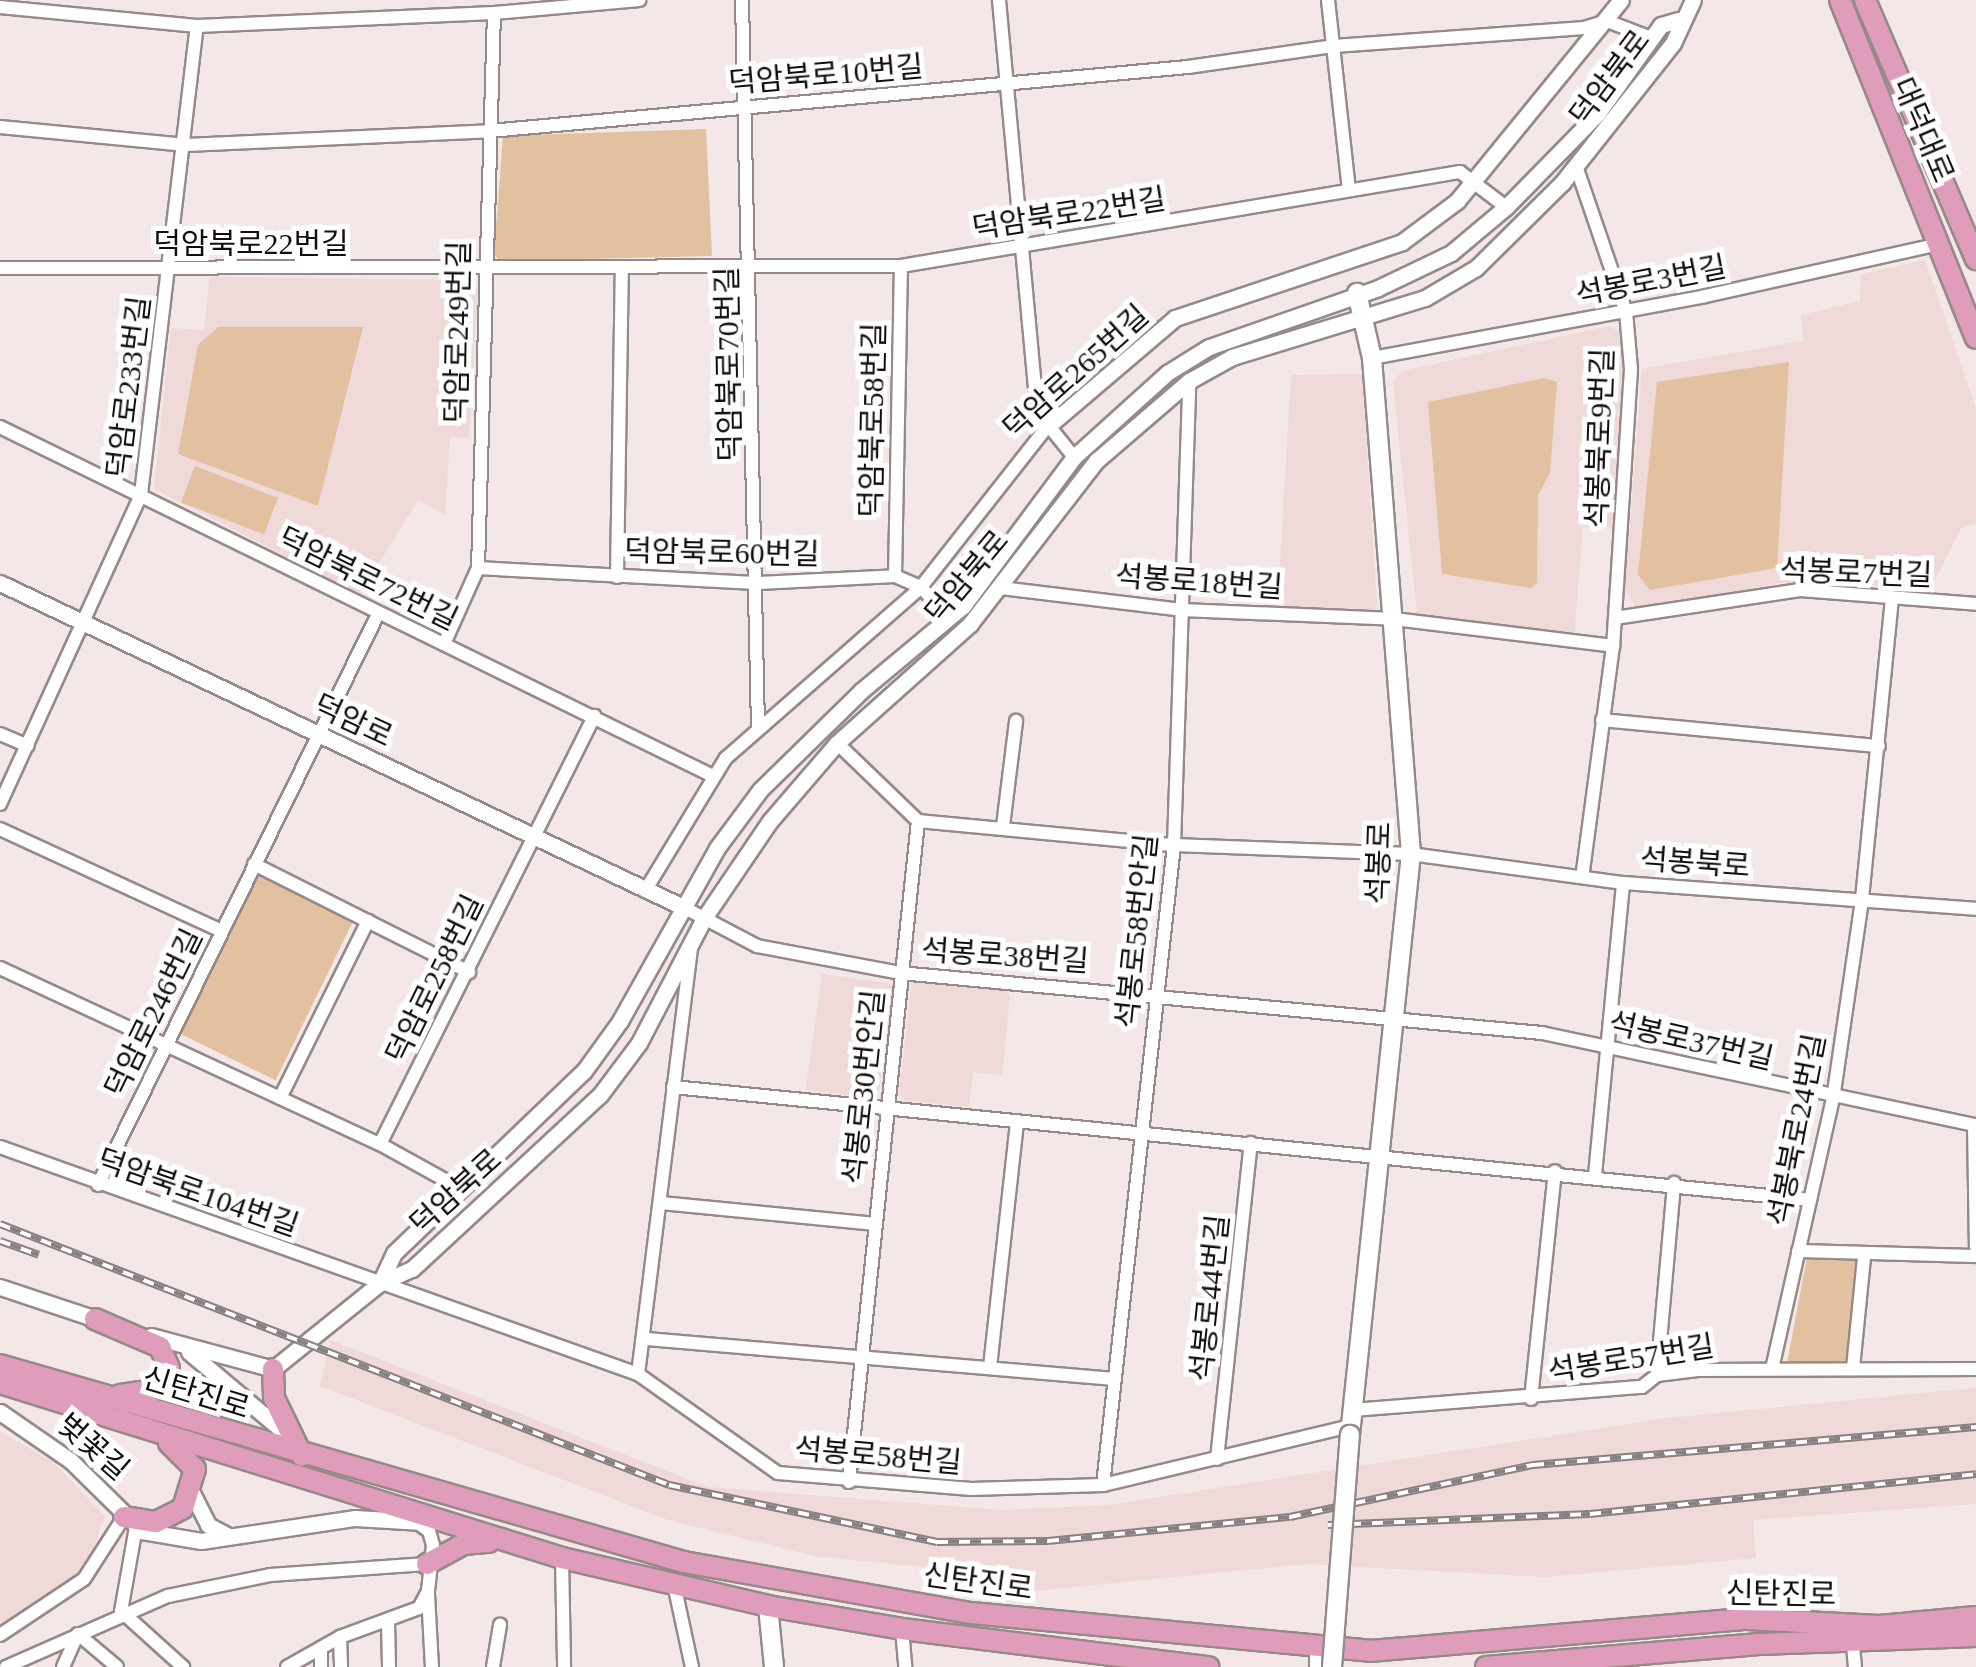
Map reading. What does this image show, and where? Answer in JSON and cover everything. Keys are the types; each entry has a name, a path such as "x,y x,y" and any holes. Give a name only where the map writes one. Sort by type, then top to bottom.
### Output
{"main road":[{"name":"대덕대로","path":"1840,0 1976,338"},
{"name":"대덕대로","path":"1865,0 1976,259"},
{"name":"석봉로","path":"1332,1667 1352,1424 1412,854 1372,358 1357,293"},
{"path":"95,1318 160,1347 168,1368 161,1389 150,1394 95,1394"},
{"path":"273,1368 274,1398 302,1456"},
{"name":"신탄진로","path":"1,1371 95,1394 684,1562 970,1613 1199,1639 1316,1658 1352,1659 1747,1619 1880,1626 1976,1618"},
{"name":"신탄진로","path":"1,1371 159,1436 562,1558 768,1606 1078,1661 1209,1667"},
{"path":"134,1525 175,1515 192,1493 194,1470 159,1436"},
{"path":"427,1564 464,1544 506,1542"},
{"path":"768,1606 774,1667"},
{"name":"신탄진로","path":"1486,1667 1580,1664 1759,1644 1852,1645 1976,1636"},
{"path":"1154,1662 1198,1655 1205,1651 1199,1639"}],"street":[{"path":"0,6 197,26 494,14 639,0"},
{"name":"덕암북로70번길","path":"742,0 752,268 758,727"},
{"path":"999,0 1037,410 1074,457"},
{"path":"1328,0 1349,189"},
{"name":"덕암로265번길","path":"646,891 713,776 758,727 921,587 1047,427 1176,318 1402,242 1457,201 1621,0"},
{"name":"덕암북로","path":"273,1368 380,1283 412,1268 600,1095 639,1043 704,918 770,821 838,744 970,624 1096,461 1189,380 1301,331 1425,298 1476,268 1576,166 1673,43 1678,20 1693,0"},
{"name":"덕암로249번길","path":"444,644 478,568 494,14"},
{"path":"1606,20 1651,38"},
{"name":"덕암북로10번길","path":"0,127 186,145 490,131 1205,66 1334,46 1451,41 1584,28 1606,20"},
{"name":"덕암북로","path":"380,1283 394,1253 584,1071 620,1021 683,907 760,790 861,691 949,618 1074,457 1167,372 1209,348 1357,293 1451,252 1506,208 1598,112 1661,25 1678,20"},
{"name":"덕암로233번길","path":"0,804 87,625 141,494 186,145 197,26"},
{"name":"석봉북로9번길","path":"1576,166 1626,312 1631,369 1613,646 1582,878"},
{"name":"덕암북로22번길","path":"0,268 622,270 901,266 1193,221 1349,189 1460,172 1476,178"},
{"path":"1476,178 1506,208"},
{"name":"석봉로3번길","path":"1372,358 1626,312 1939,244"},
{"name":"덕암북로58번길","path":"896,576 901,266"},
{"path":"616,577 622,270"},
{"name":"석봉로58번안길","path":"1103,1484 1174,845 1189,380"},
{"name":"덕암북로72번길","path":"0,428 713,776"},
{"name":"덕암북로60번길","path":"478,568 758,583 896,576 921,587 949,618"},
{"name":"덕암로","path":"0,583 683,907"},
{"name":"석봉로18번길","path":"1001,588 1182,610 1394,619"},
{"name":"석봉로7번길","path":"1615,618 1800,590 1976,604"},
{"name":"석봉북로24번길","path":"1772,1369 1833,1100 1862,899 1892,597"},
{"name":"덕암로246번길","path":"98,1184 378,614"},
{"path":"1394,619 1613,646"},
{"name":"덕암로258번길","path":"380,1144 594,716"},
{"path":"1602,720 1879,746"},
{"path":"1003,826 1016,721"},
{"path":"0,734 28,746"},
{"path":"838,744 918,821"},
{"name":"석봉북로","path":"918,821 1174,845 1412,854 1623,883 1976,909"},
{"name":"석봉로30번안길","path":"849,1482 918,821"},
{"path":"0,829 222,932"},
{"path":"254,864 469,972"},
{"path":"1596,1175 1623,883"},
{"name":"석봉로38번길","path":"683,907 757,946 900,973 1394,1015"},
{"path":"280,1098 368,921"},
{"path":"638,1374 647,1339 691,946"},
{"path":"0,968 167,1042 380,1144 463,1190"},
{"name":"석봉로37번길","path":"1394,1015 1607,1047 1833,1100 1975,1125 1976,1248"},
{"path":"674,1087 888,1105 1140,1134 1555,1170 1810,1200"},
{"path":"990,1367 1017,1122"},
{"name":"석봉로44번길","path":"1217,1459 1252,1143"},
{"name":"덕암북로104번길","path":"0,1147 380,1283"},
{"path":"1531,1399 1555,1170"},
{"path":"1657,1375 1674,1183"},
{"path":"662,1203 875,1224"},
{"path":"1798,1251 1864,1257 1885,1250 1976,1256"},
{"path":"1853,1368 1864,1257"},
{"name":"석봉로58번길","path":"380,1283 638,1374 778,1473 849,1482 970,1489 1103,1484 1352,1424"},
{"path":"0,1287 178,1344 273,1368"},
{"path":"647,1339 1114,1380"},
{"path":"178,1344 290,1437"},
{"name":"석봉로57번길","path":"1352,1424 1642,1387 1657,1375 1772,1369 1976,1369"},
{"name":"벚꽃길","path":"0,1412 71,1461 134,1525"},
{"path":"192,1493 208,1526 236,1536"},
{"path":"134,1525 189,1540 355,1518 456,1526"},
{"path":"413,1520 432,1536 427,1564 432,1667"},
{"path":"120,1612 134,1525"},
{"path":"0,1635 76,1587 134,1525"},
{"path":"562,1558 564,1667"},
{"path":"6,1667 120,1612 270,1574 427,1564"},
{"path":"674,1584 692,1667"},
{"path":"287,1667 340,1637 419,1608 428,1591"},
{"path":"120,1612 183,1667"},
{"path":"388,1622 390,1667"},
{"path":"493,1667 500,1625"},
{"path":"902,1629 906,1667"},
{"path":"63,1667 78,1634"},
{"path":"78,1634 117,1667"},
{"path":"340,1637 341,1667"},
{"path":"1852,1645 1855,1667"},
{"path":"320,1648 322,1667"}],"shaded area":[{"path":"706,129 712,256 500,261 494,254 503,136"},
{"path":"1925,260 1976,408 1976,524 1961,528 1931,588 1779,583 1637,610 1625,589 1642,369 1803,341 1801,315 1860,301 1861,274"},
{"path":"210,277 471,280 478,290 469,438 450,437 445,515 418,500 360,594 154,489 171,328 204,330"},
{"path":"1609,326 1618,331 1622,356 1616,528 1583,527 1574,638 1418,624 1393,382 1402,371"},
{"path":"218,327 363,327 318,506 178,454 198,345"},
{"path":"1789,362 1777,568 1650,590 1638,575 1657,382"},
{"path":"1362,374 1378,621 1277,615 1291,375"},
{"path":"1544,378 1557,382 1550,473 1538,495 1537,583 1531,588 1442,574 1428,402"},
{"path":"195,466 278,498 264,534 181,502"},
{"path":"257,872 354,919 276,1080 179,1033"},
{"path":"822,974 894,984 878,1100 806,1090"},
{"path":"912,980 1005,988 1010,996 1002,1075 973,1072 969,1107 905,1100 899,1093"},
{"path":"1808,1252 1864,1257 1854,1355 1842,1362 1787,1363"},
{"path":"330,1340 708,1487 1002,1510 1108,1505 1668,1418 1976,1388 1976,1504 1753,1520 1756,1558 1545,1577 1305,1564 964,1598 925,1567 815,1556 668,1520 320,1386"},
{"path":"0,1431 54,1463 105,1516 83,1578 0,1630"}],"railway":[{"path":"0,1224 669,1485 937,1542 1048,1541 1290,1517 1533,1465 1976,1427"},
{"path":"0,1241 39,1255"},
{"path":"1328,1525 1590,1514 1976,1474"}]}
